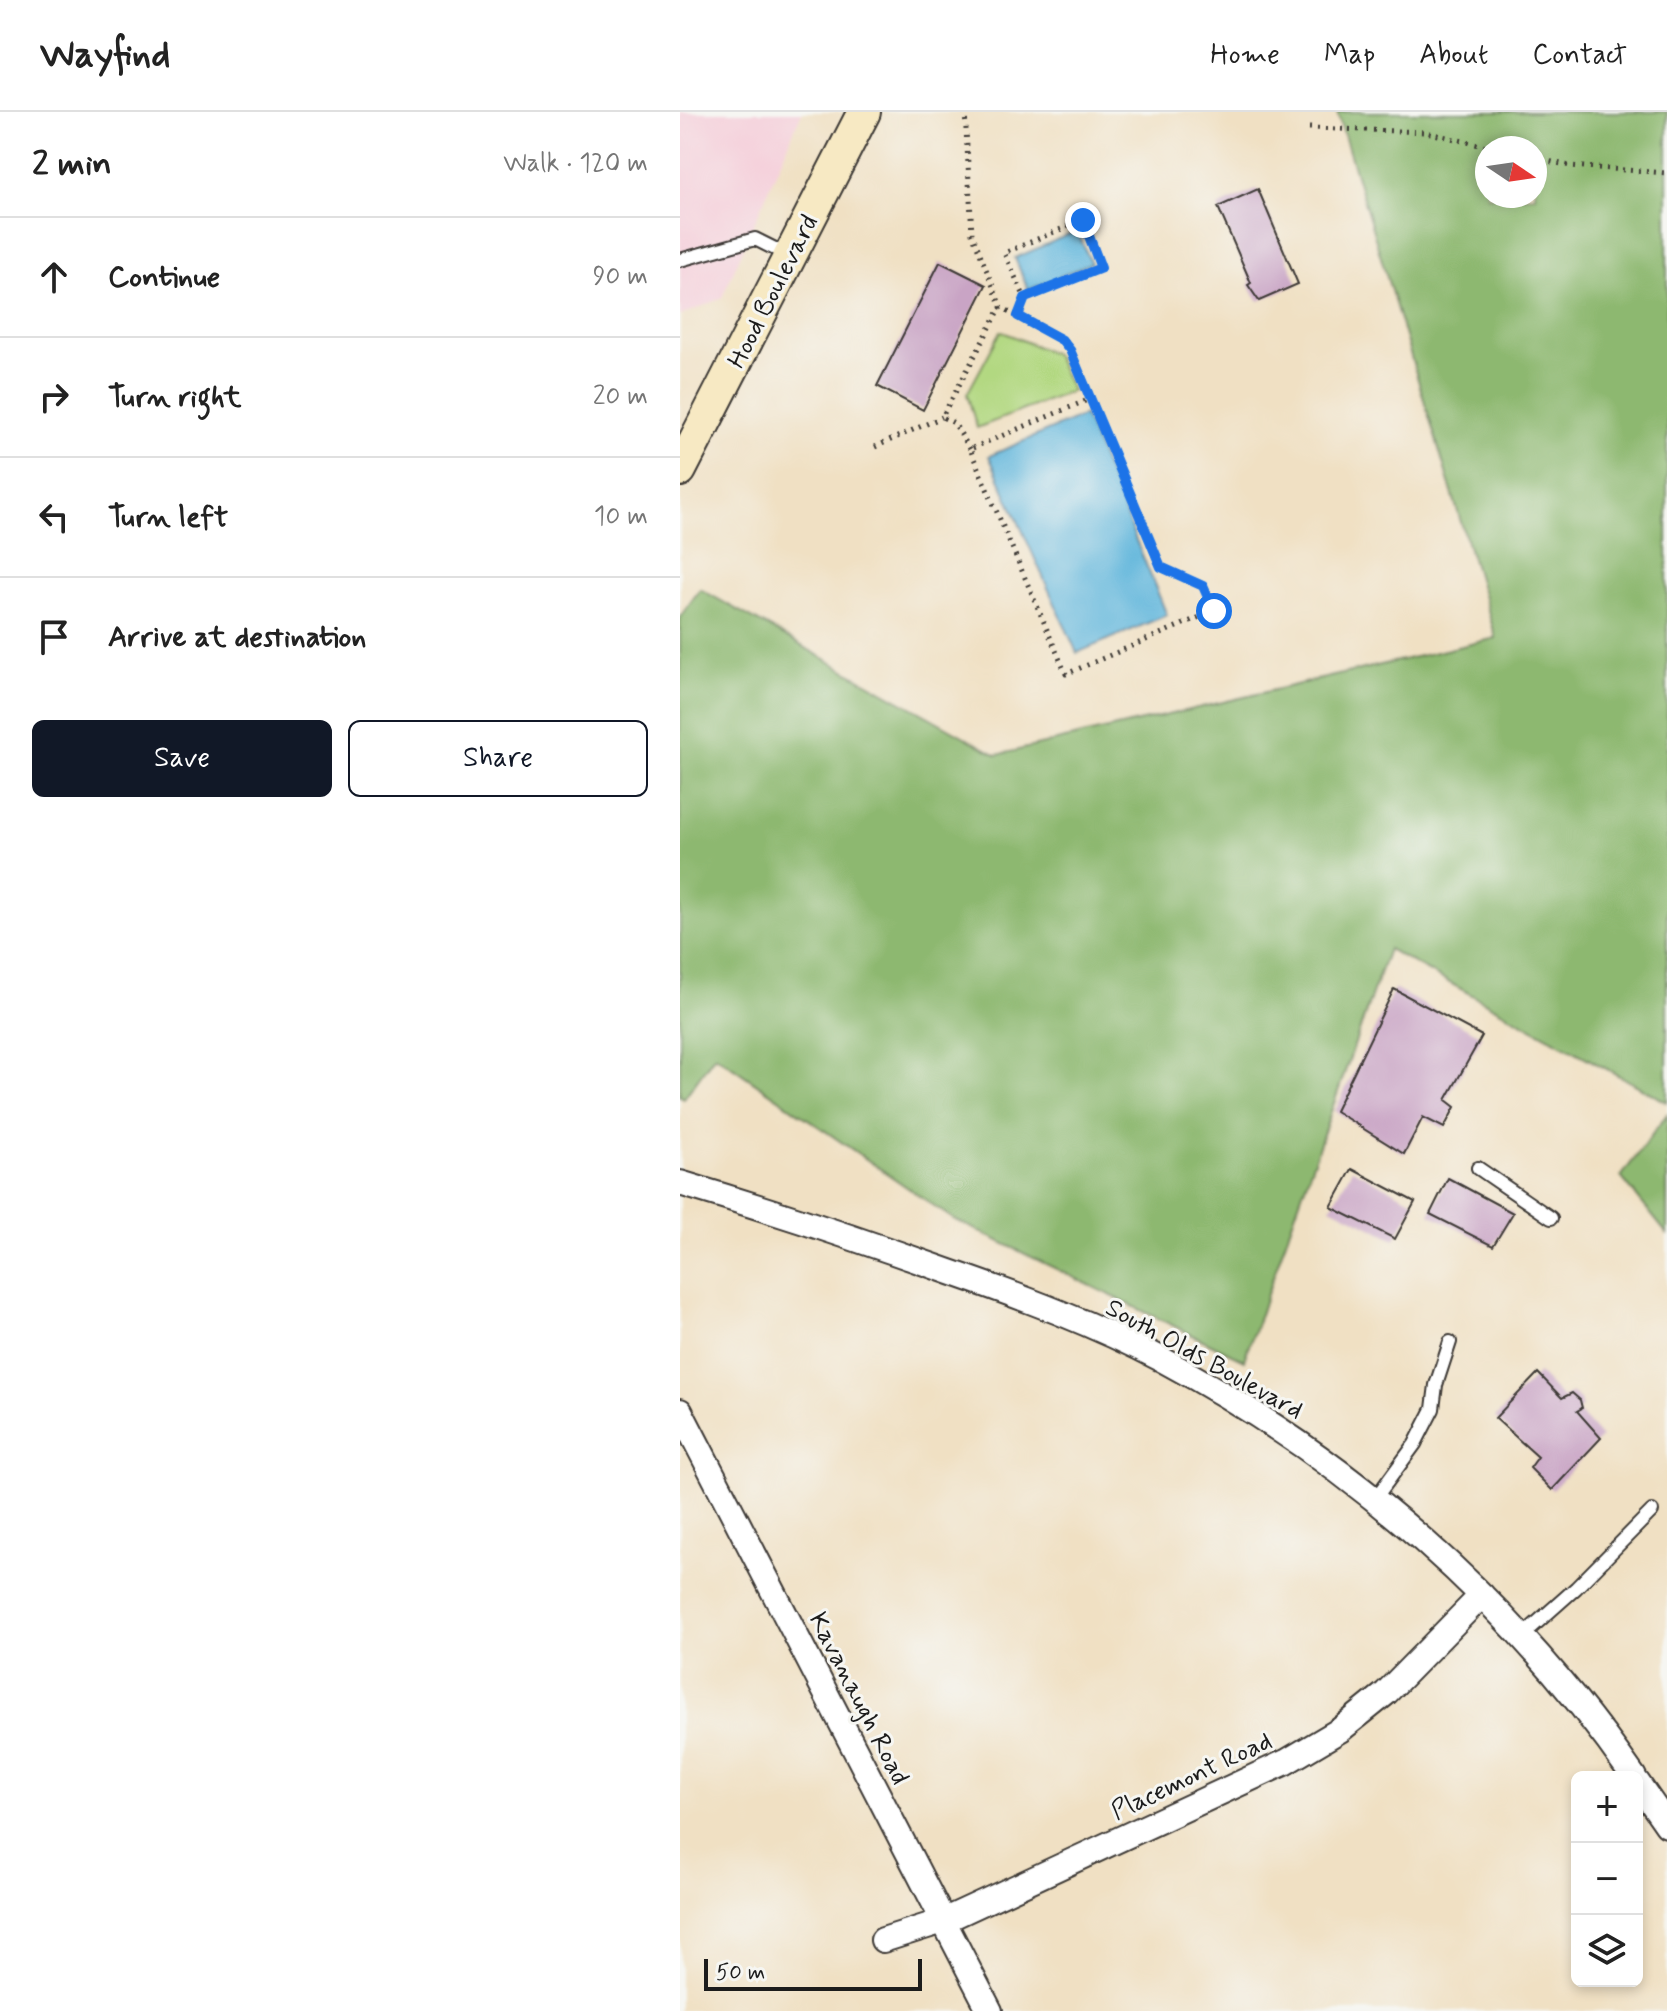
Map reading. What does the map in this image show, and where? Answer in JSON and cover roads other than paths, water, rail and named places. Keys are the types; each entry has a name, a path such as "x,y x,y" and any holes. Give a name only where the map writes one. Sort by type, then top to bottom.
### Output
{"street":[{"name":"Hood Boulevard","path":"680,470 864,112"},
{"name":"South Olds Boulevard","path":"682,1192 897,1253 1087,1324 1213,1388 1307,1447 1374,1500 1482,1595 1522,1636 1608,1740 1629,1771"},
{"name":"Kavanaugh Road","path":"680,1411 990,2011"},
{"name":"Placemont Road","path":"883,1940 943,1921 1286,1762 1340,1730 1386,1693 1482,1595"},
{"name":"South Olds Boulevard","path":"1643,1790 1667,1825"}],"lane":[{"path":"680,260 755,239 790,256"},
{"path":"1478,1168 1551,1218"},
{"path":"1374,1500 1415,1444 1433,1409 1436,1385 1450,1342"},
{"path":"1522,1636 1576,1588 1652,1511"}],"water":[{"path":"1077,231 1091,263 1028,290 1015,258"},
{"path":"1084,415 1167,615 1077,653 989,456"}]}
